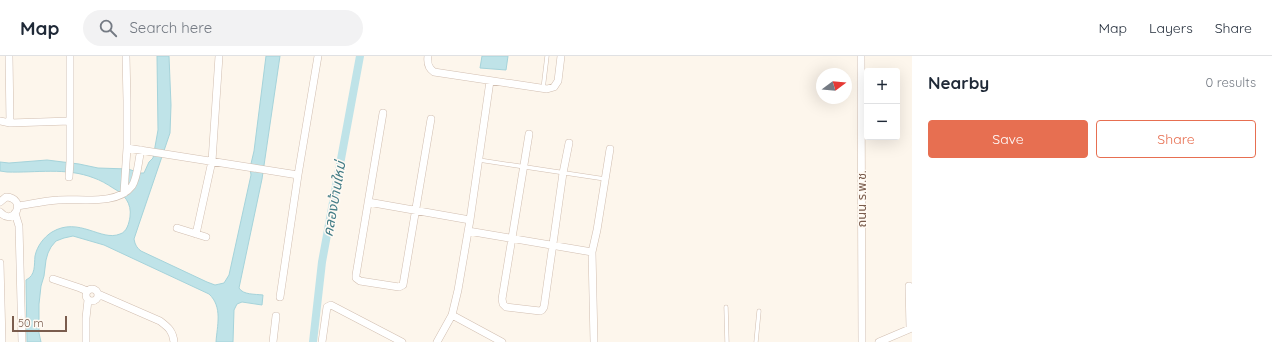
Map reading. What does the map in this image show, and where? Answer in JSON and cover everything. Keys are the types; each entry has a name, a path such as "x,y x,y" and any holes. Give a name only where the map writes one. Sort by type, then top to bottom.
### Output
{"street":[{"path":"10,56 10,123"},
{"path":"69,177 70,56"},
{"path":"124,193 127,148 126,56"},
{"path":"196,234 212,161 219,56"},
{"path":"280,297 298,175 318,56"},
{"path":"428,56 428,65 434,72 543,89 554,87 558,81 561,56"},
{"name":"ถนน ร.พ.ช.","path":"861,56 862,342"},
{"path":"437,342 452,315 458,290 470,220 490,81"},
{"path":"383,113 356,278 360,281 400,287 402,286 416,211 431,119"},
{"path":"0,121 10,123 70,121"},
{"path":"529,134 502,299 503,304 506,307 540,311 543,309 563,172 569,143"},
{"path":"127,148 298,175"},
{"path":"594,342 592,252 610,149"},
{"path":"18,206 58,200 114,198 124,193 132,186 141,150"},
{"path":"0,202 4,198 9,197 15,200 18,206 15,213 8,217 0,214"},
{"path":"368,202 470,220"},
{"path":"15,213 19,226 22,342"},
{"path":"177,228 206,237"},
{"path":"468,231 592,252"},
{"path":"0,263 2,342"},
{"path":"53,279 87,291 92,289 98,294 160,321 169,327 174,336 174,342"},
{"path":"879,342 911,328 909,286"},
{"path":"86,342 87,291"},
{"path":"88,300 91,302 95,301 98,298 98,294"},
{"path":"322,342 327,307 331,305 402,342"},
{"path":"452,315 502,342"},
{"path":"273,342 276,316"}],"lane":[{"path":"543,89 547,56"},
{"path":"479,160 605,179"},
{"path":"726,307 727,342"},
{"path":"756,342 759,312"}],"water":[{"path":"157,56 169,56 171,105 170,133 134,241 138,249 141,251 215,285 224,283 229,275 251,175 250,168 254,151 266,56 280,56 262,179 239,288 246,293 263,295 262,305 242,302 237,304 234,310 233,342 216,342 218,311 209,294 104,245 73,236 56,241 48,253 39,304 39,333 41,342 27,342 26,280 33,273 36,252 41,242 52,232 62,228 71,227 105,235 113,236 120,234 126,229 128,224 130,207 121,193 94,178 73,173 51,171 0,171 0,162 9,163 47,160 98,168 128,169 144,173 149,162 153,158 158,130"},
{"path":"482,56 508,56 506,70 480,68"}],"waterway":[{"name":"คลองบ้านใหม่","path":"313,342 322,262 360,56"}]}
